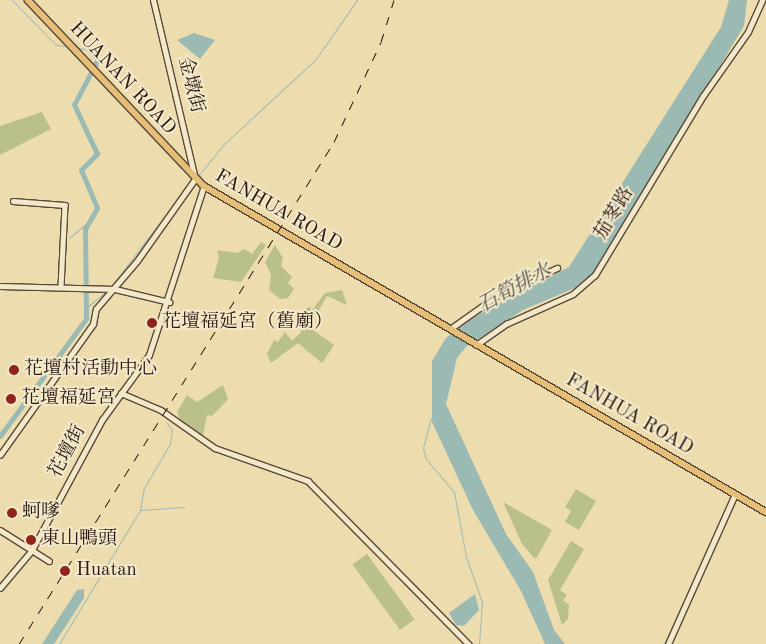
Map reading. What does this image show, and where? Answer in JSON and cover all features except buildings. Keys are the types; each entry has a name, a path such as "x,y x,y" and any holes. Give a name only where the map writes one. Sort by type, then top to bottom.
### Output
{"main road":[{"name":"HUANAN ROAD","path":"28,0 195,179"},
{"name":"FANHUA ROAD","path":"195,179 476,345 766,512"}],"street":[{"name":"金墩街","path":"153,0 195,179"},
{"name":"茄苳路","path":"476,345 506,324 573,294 592,279 735,52 762,0"},
{"path":"0,455 93,324 96,309 115,289 195,179"},
{"name":"花壇街","path":"0,588 32,550 121,393 149,355 169,302 204,186"},
{"path":"13,201 65,205 61,287"},
{"path":"450,329 498,294 557,268"},
{"path":"0,286 115,289 169,302"},
{"path":"121,393 161,410 215,448 289,472 312,484 469,644"},
{"path":"668,644 736,494"},
{"path":"0,530 50,561"}],"green space":[{"path":"42,112 51,129 0,155 0,126"},
{"path":"261,242 266,245 241,282 213,278 219,258 217,250 238,253 244,249 252,254"},
{"path":"275,245 283,258 281,266 292,277 288,283 294,289 288,298 280,299 269,290 271,275 265,262"},
{"path":"342,290 347,305 327,296 309,327 334,345 322,363 298,343 271,363 267,354 274,340 278,342 285,332 292,341 301,332 299,317 308,307 313,309 325,293"},
{"path":"223,385 228,399 212,416 207,415 203,436 181,422 177,412 187,395 197,402"},
{"path":"576,489 596,501 579,530 565,522 571,511 565,507"},
{"path":"503,502 552,530 537,557 534,558 522,544"},
{"path":"571,541 584,549 560,590 567,595 563,600 569,605 568,619 562,625 548,580"},
{"path":"367,554 415,620 400,630 352,565"}],"water":[{"path":"729,0 747,0 744,26 589,282 523,310 466,347 457,358 446,404 506,534 533,572 554,630 565,644 545,644 521,591 473,510 432,422 432,361 446,338 470,319 569,267 721,27"},
{"path":"194,33 215,40 200,59 177,40"},
{"path":"84,589 84,598 54,644 42,644 77,590"},
{"path":"475,594 479,610 464,626 456,625 449,613"}],"waterway":[{"path":"12,0 56,45 67,46"},
{"path":"197,177 224,144 316,59 357,0"},
{"path":"76,47 87,50 97,61"},
{"path":"0,436 86,319 85,229 97,208 81,170 97,154 74,105 97,61"},
{"path":"110,288 192,180"},
{"path":"69,238 87,223"},
{"path":"87,307 107,291"},
{"path":"431,418 423,448 426,459 454,492 466,557 482,602 479,644"},
{"path":"140,510 144,488 170,444 172,430 167,423"},
{"path":"59,644 140,510 184,507"},
{"path":"664,644 727,507"}],"railway":[{"path":"19,644 334,142 381,42 394,0"}],"place":[{"name":"花壇福延宮（舊廟）","path":"152,323"},
{"name":"花壇村活動中心","path":"14,370"},
{"name":"花壇福延宮","path":"11,399"},
{"name":"蚵嗲","path":"12,513"},
{"name":"東山鴨頭","path":"31,540"},
{"name":"Huatan","path":"65,571"}],"water label":[{"name":"石筍排水","path":"515,289"}]}
